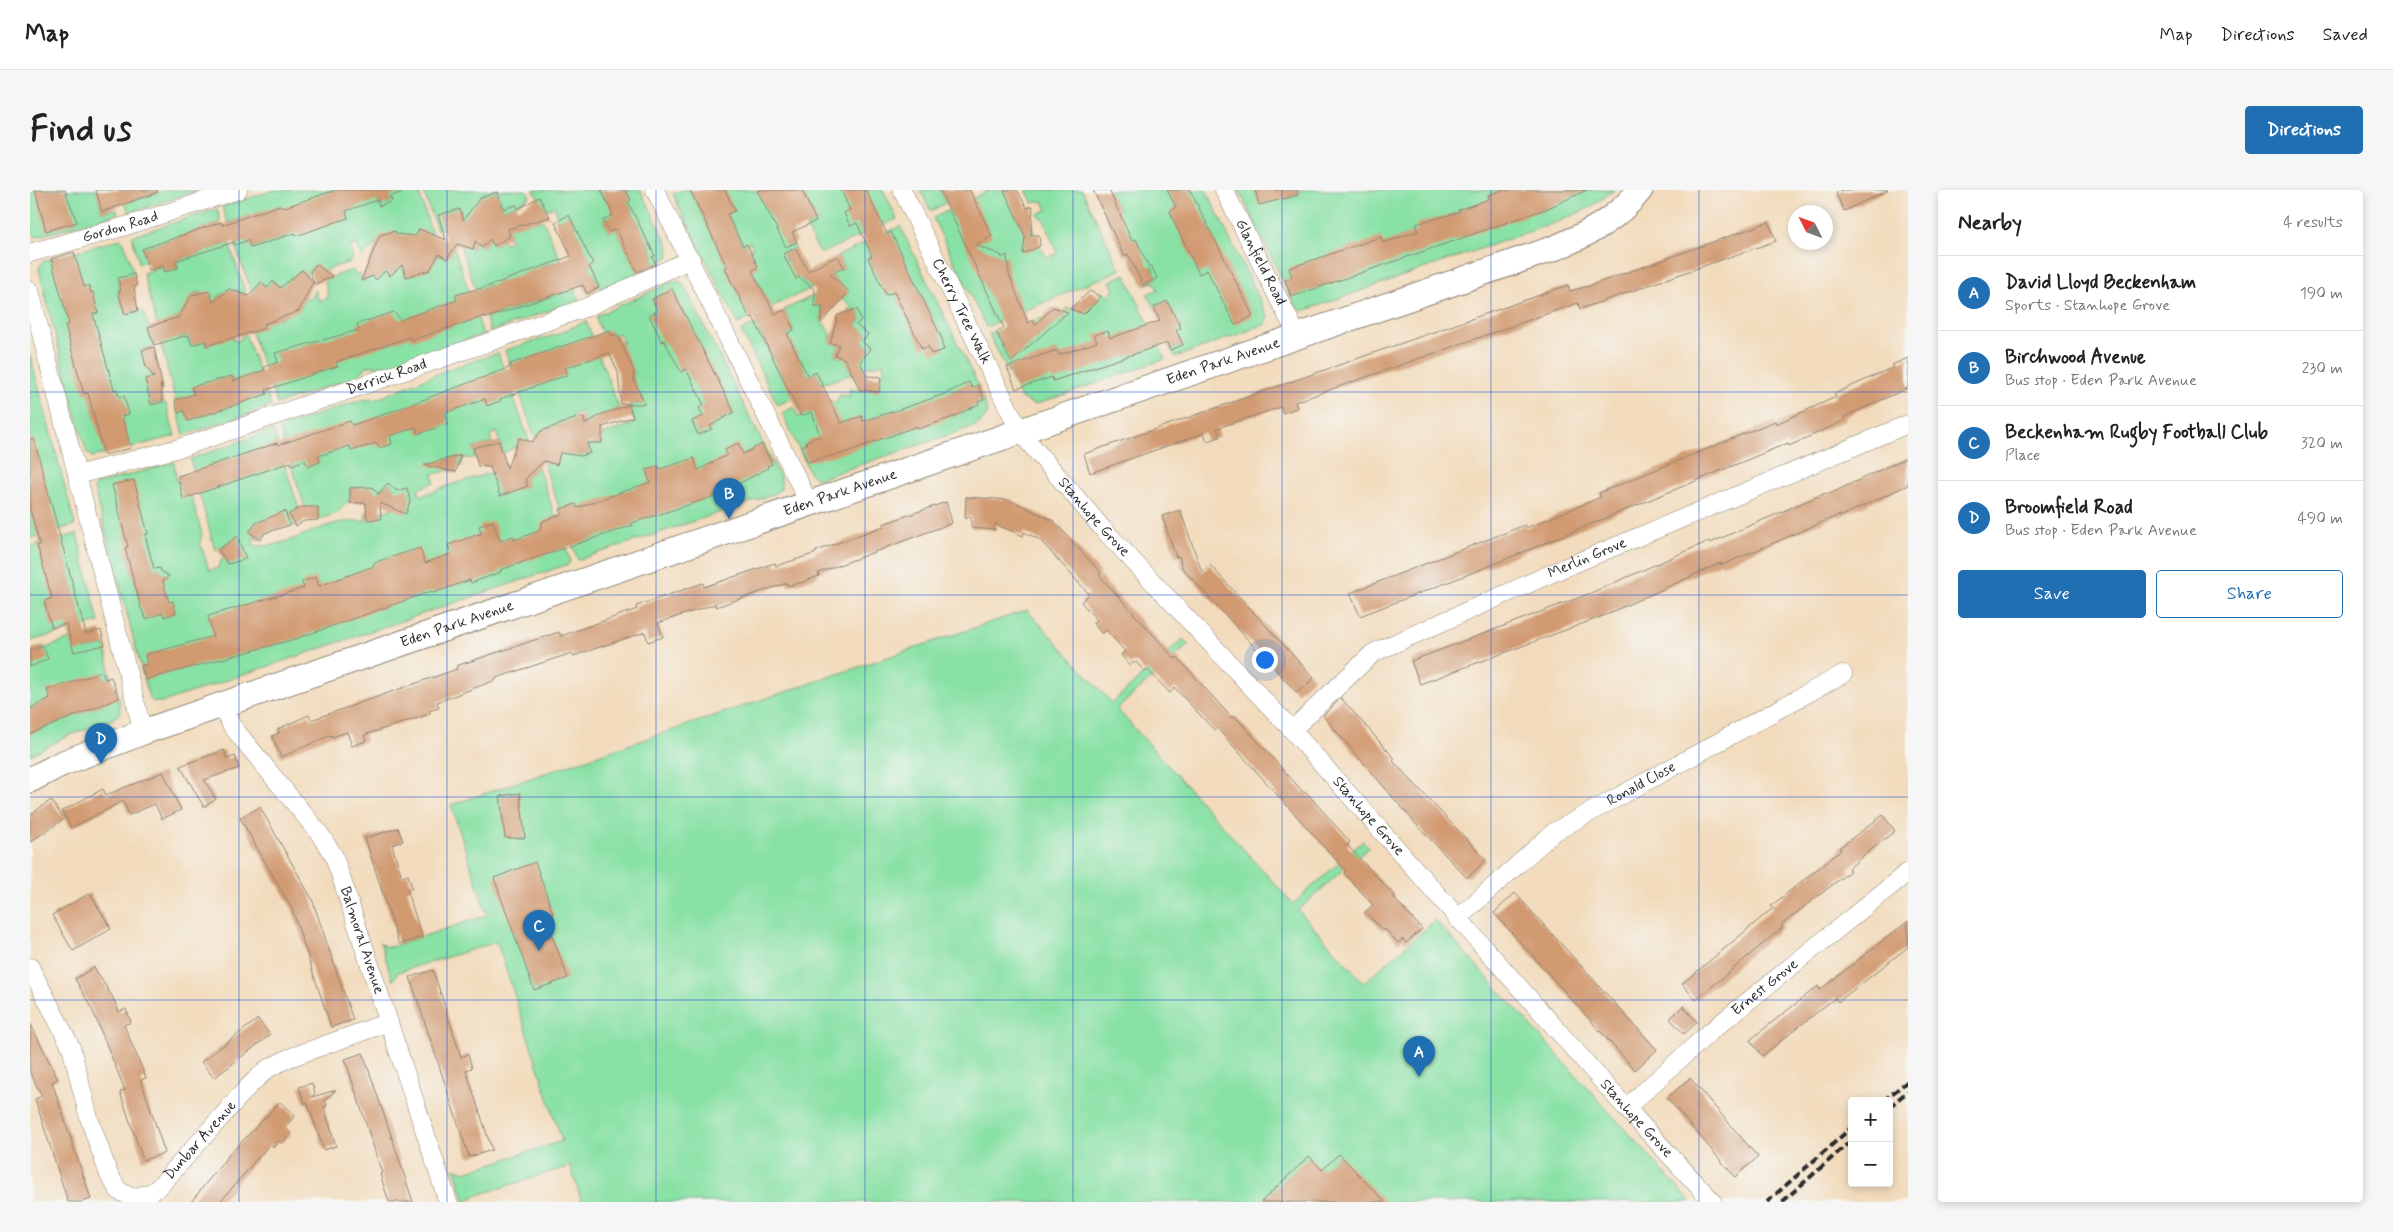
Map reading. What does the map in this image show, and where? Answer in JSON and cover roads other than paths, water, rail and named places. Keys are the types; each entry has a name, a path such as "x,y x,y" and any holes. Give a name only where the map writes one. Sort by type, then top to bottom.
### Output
{"street":[{"name":"Gordon Road","path":"30,253 126,226 238,190"},
{"path":"656,190 810,505"},
{"name":"Cherry Tree Walk","path":"902,190 1020,432"},
{"name":"Glanfield Road","path":"1224,190 1297,335"},
{"name":"Eden Park Avenue","path":"30,780 61,764 143,732 810,505 1576,240 1611,219 1640,190"},
{"name":"Derrick Road","path":"77,475 183,447 587,308 691,259"},
{"path":"30,291 143,732"},
{"name":"Merlin Grove","path":"1292,730 1373,653 1559,570 1908,424"},
{"name":"Stanhope Grove","path":"1020,432 1103,529 1292,730 1457,919 1713,1202"},
{"name":"Ronald Close","path":"1457,919 1554,832 1843,674"},
{"name":"Balmoral Avenue","path":"221,705 232,726 319,833 334,856 448,1202"},
{"name":"Ernest Grove","path":"1626,1108 1710,1032 1908,872"},
{"name":"Dunbar Avenue","path":"30,967 71,1047 89,1118 109,1175 119,1191 133,1198 152,1192 158,1187 247,1088 267,1069 289,1058 389,1022"}],"railway":[{"path":"1888,1097 1908,1081"},
{"path":"1893,1104 1908,1091"},
{"path":"1767,1202 1848,1131"},
{"path":"1782,1202 1850,1142"}],"place":[{"name":"Birchwood Avenue","path":"729,519"},
{"name":"Broomfield Road","path":"101,764"},
{"name":"Beckenham Rugby Football Club","path":"539,951"},
{"name":"David Lloyd Beckenham","path":"1419,1077"}]}
